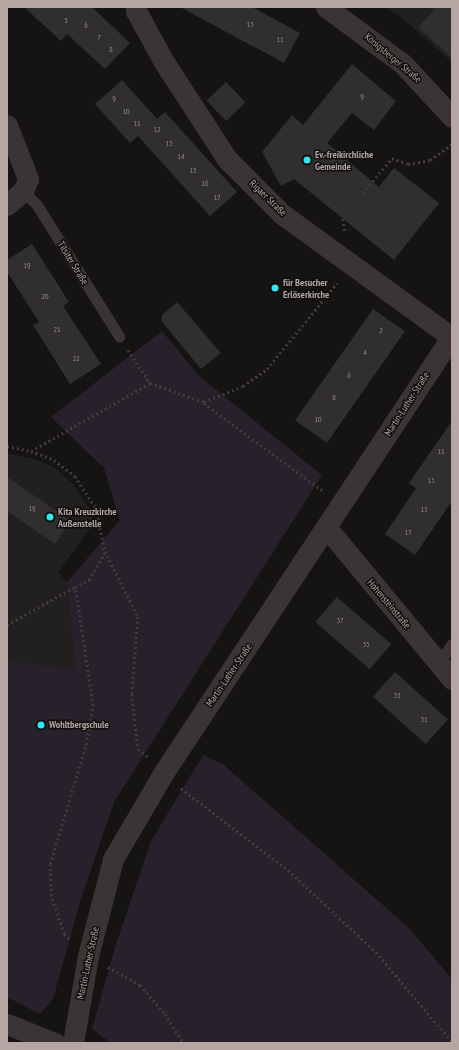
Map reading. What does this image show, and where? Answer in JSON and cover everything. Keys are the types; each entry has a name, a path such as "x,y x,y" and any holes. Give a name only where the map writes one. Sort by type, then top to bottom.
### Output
{"street":[{"name":"Königsberger Straße","path":"326,7 403,64 452,116"},
{"name":"Rigaer Straße","path":"134,8 164,62 228,159 282,214 351,266 452,336"},
{"path":"7,125 28,179 23,192 7,205"},
{"name":"Martin-Luther-Straße","path":"73,1043 88,956 113,859 164,772 342,505 452,336"},
{"name":"Hohensteinstraße","path":"326,528 446,671"},
{"path":"7,1024 55,1043"}],"lane":[{"name":"Tilsiter Straße","path":"23,192 37,205 119,336"},
{"path":"446,671 452,644"}],"path":[{"path":"363,193 392,158 408,164 430,160 451,146"},
{"path":"343,219 346,237"},
{"path":"204,402 243,386 266,369 351,266"},
{"path":"119,336 150,384 204,402 259,441 342,505"},
{"path":"31,451 150,384"},
{"path":"7,446 31,451 54,460 75,476 96,508 105,552 138,617 132,694 138,749 188,794 288,870 376,952 452,1042"},
{"path":"7,625 89,580 105,552"},
{"path":"75,587 93,706 86,745 50,864 51,896 64,934 88,956 140,985 165,1014 184,1043"}],"shaded area":[{"path":"384,7 452,7 452,62 401,17"},
{"path":"162,331 198,375 322,475 114,802 80,902 53,999 40,1014 7,997 7,661 76,670 67,582 120,520 104,468 51,417"},
{"name":"Wohltbergschule","path":"7,453 38,460 55,468 73,484 91,511 94,523 58,572 67,582 77,670 7,896"},
{"path":"203,755 224,765 409,928 452,979 452,1043 111,1043 92,1029 116,944 151,841"}],"building":[{"path":"24,7 92,7 130,43 105,69 67,34 61,41"},
{"path":"180,7 252,7 300,33 284,63"},
{"path":"437,7 452,7 452,58 418,27"},
{"name":"Ev.-freikirchliche Gemeinde","path":"352,64 396,101 374,130 352,113 327,143 379,187 394,168 439,203 394,260 294,179 281,186 262,152 292,115 303,125"},
{"path":"122,80 157,119 165,112 237,192 210,216 138,136 130,143 95,104"},
{"path":"226,82 245,102 226,121 207,101"},
{"path":"32,244 69,302 63,306 101,364 70,384 33,325 39,322 7,272 7,260"},
{"path":"177,302 221,353 201,369 162,322 162,315"},
{"path":"373,309 405,331 327,443 295,420"},
{"path":"452,421 452,501 415,555 385,534 416,488 409,483"},
{"path":"7,477 71,521 55,544 7,511"},
{"path":"337,597 391,644 370,669 315,622"},
{"path":"395,672 448,720 426,744 373,697"}],"place":[{"name":"Ev.-freikirchliche Gemeinde","path":"307,160"},
{"name":"für Besucher Erlöserkirche","path":"275,288"},
{"name":"Kita Kreuzkirche Außenstelle","path":"50,517"},
{"name":"Wohltbergschule","path":"41,725"}]}
